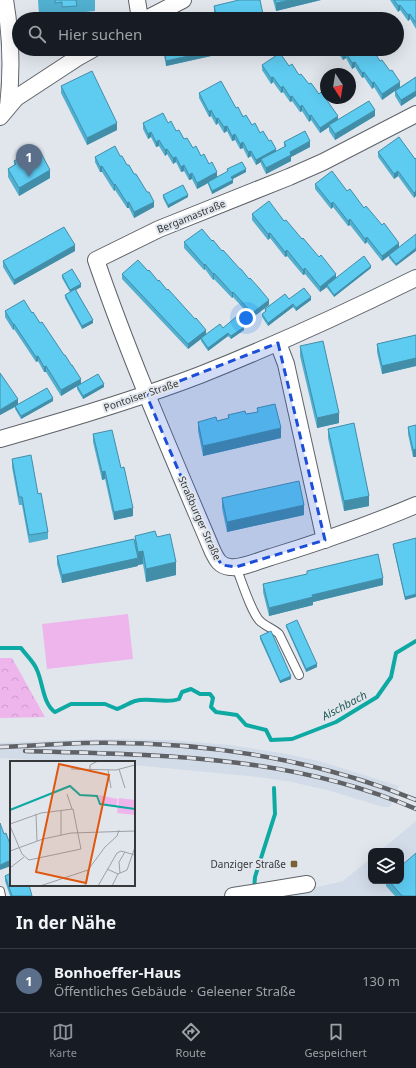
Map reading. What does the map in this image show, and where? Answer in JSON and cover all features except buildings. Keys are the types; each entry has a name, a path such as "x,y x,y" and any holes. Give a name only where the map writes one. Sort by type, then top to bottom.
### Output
{"street":[{"path":"4,112 10,83 8,14 5,0"},
{"path":"137,0 139,12"},
{"path":"160,12 183,0"},
{"path":"4,112 16,98 81,56"},
{"name":"Bergamastraße","path":"146,394 108,296 96,260 159,229 323,162 416,114"},
{"name":"Pontoiser Straße","path":"0,439 146,394 199,375 332,319 416,278"},
{"path":"278,343 286,364 324,540"},
{"name":"Straßburger Straße","path":"146,394 217,560 222,565 236,567"},
{"path":"236,567 324,540 416,505"},
{"path":"233,896 307,884"}],"lane":[{"path":"236,567 255,615 260,622 279,634 299,675"},
{"path":"0,891 1,896"}],"highlighted area":[{"path":"278,343 325,540 236,567 222,565 213,552 146,394"}],"shaded area":[{"path":"64,740 170,740 230,745 319,761 399,786 390,807 383,807 331,791 292,782 259,777 135,765 135,761 52,761 0,758 0,743"},
{"path":"416,821 416,896 280,896 343,881 368,860 368,884 404,884 404,848 384,848"}],"green space":[{"path":"128,614 133,659 47,669 42,624"},
{"path":"0,658 12,658 45,717 0,718"}],"waterway":[{"path":"0,648 21,648 36,667 48,704 55,712 71,704 105,704 117,709 140,700 169,701 179,699 182,692 191,689 200,694 210,694 213,698 211,707 216,712 237,715 246,725 266,730 271,740 292,739 336,722 377,697 391,677 396,653 416,641"},
{"name":"Aischbach","path":"254,889 255,877 275,814 274,788"}],"railway":[{"path":"0,747 85,743 127,743 212,749 254,755 336,773 376,785 416,800"},
{"path":"25,751 175,757 224,761 273,768 321,778 369,791 416,809"}],"place":[{"name":"Bonhoeffer-Haus","path":"29,177"},
{"name":"Danziger Straße","path":"294,864"}]}
